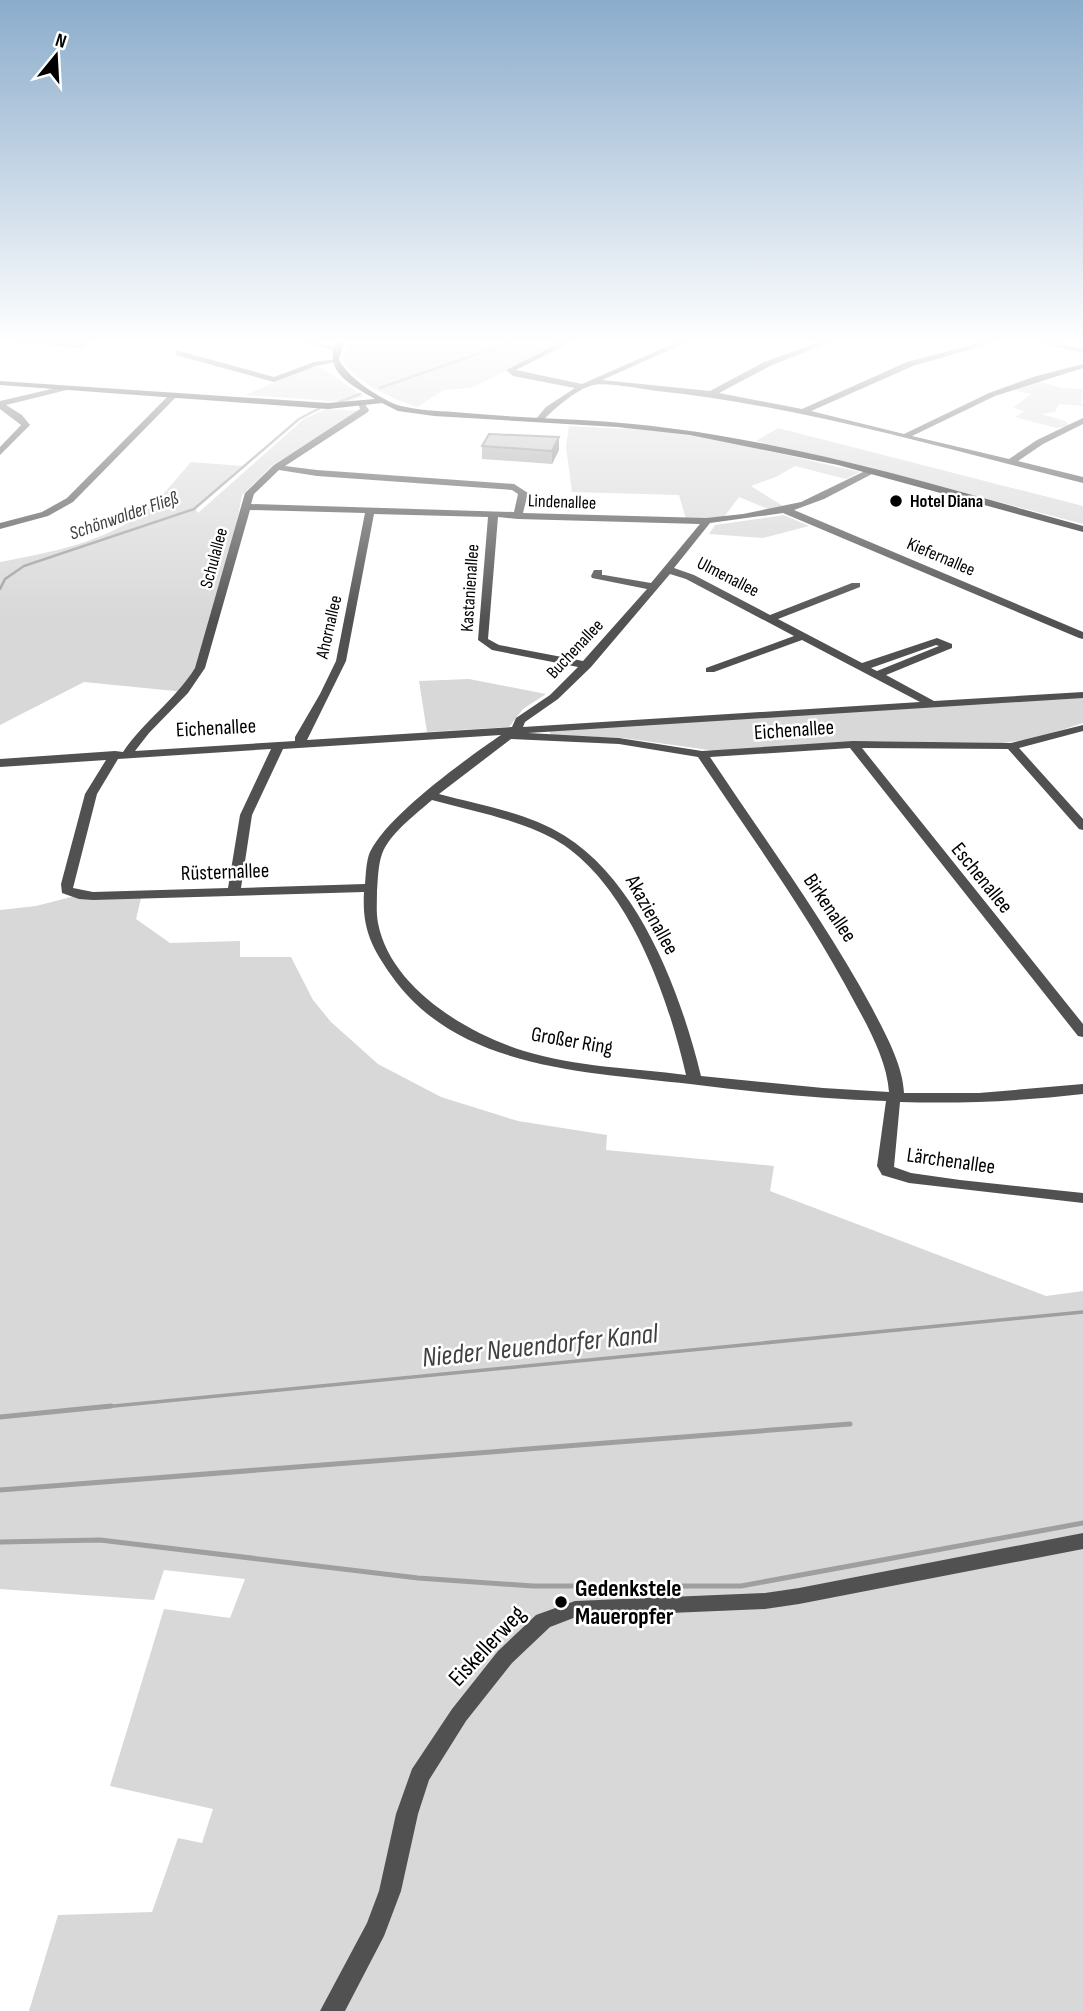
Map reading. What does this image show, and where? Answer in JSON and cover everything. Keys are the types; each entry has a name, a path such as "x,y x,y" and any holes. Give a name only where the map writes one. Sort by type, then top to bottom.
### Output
{"main road":[{"path":"694,434 869,472 1083,529"}],"street":[{"path":"0,452 17,434"},
{"path":"0,526 45,513 70,500 136,434"},
{"name":"Schulallee","path":"79,895 67,890 91,794 122,753 185,692 200,668 245,507 254,487 277,467 328,434"},
{"path":"897,434 1083,481"},
{"path":"906,436 910,434"},
{"path":"1010,462 1057,434"},
{"path":"277,467 317,473 514,487 523,494 518,516"},
{"name":"Lindenallee","path":"245,507 706,521 785,510 826,495 869,472"},
{"name":"Kiefernallee","path":"785,510 1083,636"},
{"name":"Ahornallee","path":"301,742 301,737 341,661 370,511"},
{"name":"Kastanienallee","path":"493,515 483,640 496,649 586,665"},
{"name":"Buchenallee","path":"518,729 520,720 554,697 586,665 655,587 706,521"},
{"name":"Ulmenallee","path":"669,570 690,577 930,703"},
{"path":"598,572 596,576 603,578 655,587"},
{"name":"Ulmenallee","path":"769,619 856,585"},
{"path":"710,670 802,636"},
{"path":"862,667 937,641 948,646 877,675"},
{"name":"Eichenallee","path":"0,763 122,753 1083,695"},
{"name":"Eichenallee","path":"518,729 514,736 619,741 702,754 853,744 1011,746 1083,728"},
{"name":"Großer Ring","path":"518,729 431,796 382,842 376,854 369,918 376,939 399,978 420,1003 461,1029 498,1047 546,1062 695,1080 895,1099 989,1099 1083,1089"},
{"path":"234,891 246,815 277,750 277,744"},
{"name":"Eschenallee","path":"853,744 1083,1033"},
{"path":"1011,746 1083,826"},
{"name":"Birkenallee","path":"702,754 860,995 892,1070 897,1091 895,1099"},
{"name":"Akazienallee","path":"431,796 514,820 559,837 575,847 603,873 616,889 669,989 695,1080"},
{"name":"Rüsternallee","path":"79,895 371,888"},
{"name":"Lärchenallee","path":"895,1099 891,1107 885,1166 894,1175 1083,1198"},
{"name":"Eiskellerweg","path":"332,2011 376,1928 390,1891 407,1814 420,1776 459,1715 506,1657 543,1621 575,1609 765,1601 799,1597 1083,1541"}],"shaded area":[{"path":"287,434 323,434 273,465 242,495 225,587 208,644 185,692 84,682 0,725 0,562 80,544 117,529 151,506 191,462 242,466 195,508 198,513"},
{"path":"568,434 682,434 704,436 860,472 846,479 795,466 776,477 751,486 783,506 771,510 739,497 724,517 686,519 679,495 572,492 566,447"},
{"path":"768,434 801,434 1083,506 1083,524 866,467 756,441"},
{"path":"784,515 809,526 763,538 709,534 715,525"},
{"path":"469,679 546,694 523,709 509,727 427,732 419,681"},
{"path":"1083,697 1083,723 1034,739 1001,743 876,741 716,751 623,738 551,735 549,730"},
{"path":"142,894 136,919 170,943 240,941 240,957 291,957 313,1000 331,1022 378,1064 441,1097 518,1121 607,1135 606,1150 774,1166 770,1191 1046,1296 1083,1291 1083,2011 29,2011 58,1915 152,1912 178,1838 202,1843 213,1809 110,1786 164,1609 230,1618 245,1579 164,1570 154,1600 0,1589 0,910 36,906 79,895"}],"building":[{"path":"489,434 559,437 552,451 482,446"}],"waterway":[{"name":"Schönwalder Fließ","path":"0,589 5,579 24,566 194,509 282,434"},
{"name":"Nieder Neuendorfer Kanal","path":"93,1408 1083,1312"},
{"name":"Nieder Neuendorfer Kanal","path":"0,1417 111,1406"},
{"path":"0,1490 850,1424"},
{"path":"0,1542 100,1540 418,1578 533,1586 741,1586 1083,1523"}],"place":[{"name":"Hotel Diana","path":"896,501"},
{"name":"Gedenkstele Maueropfer","path":"561,1602"}]}
